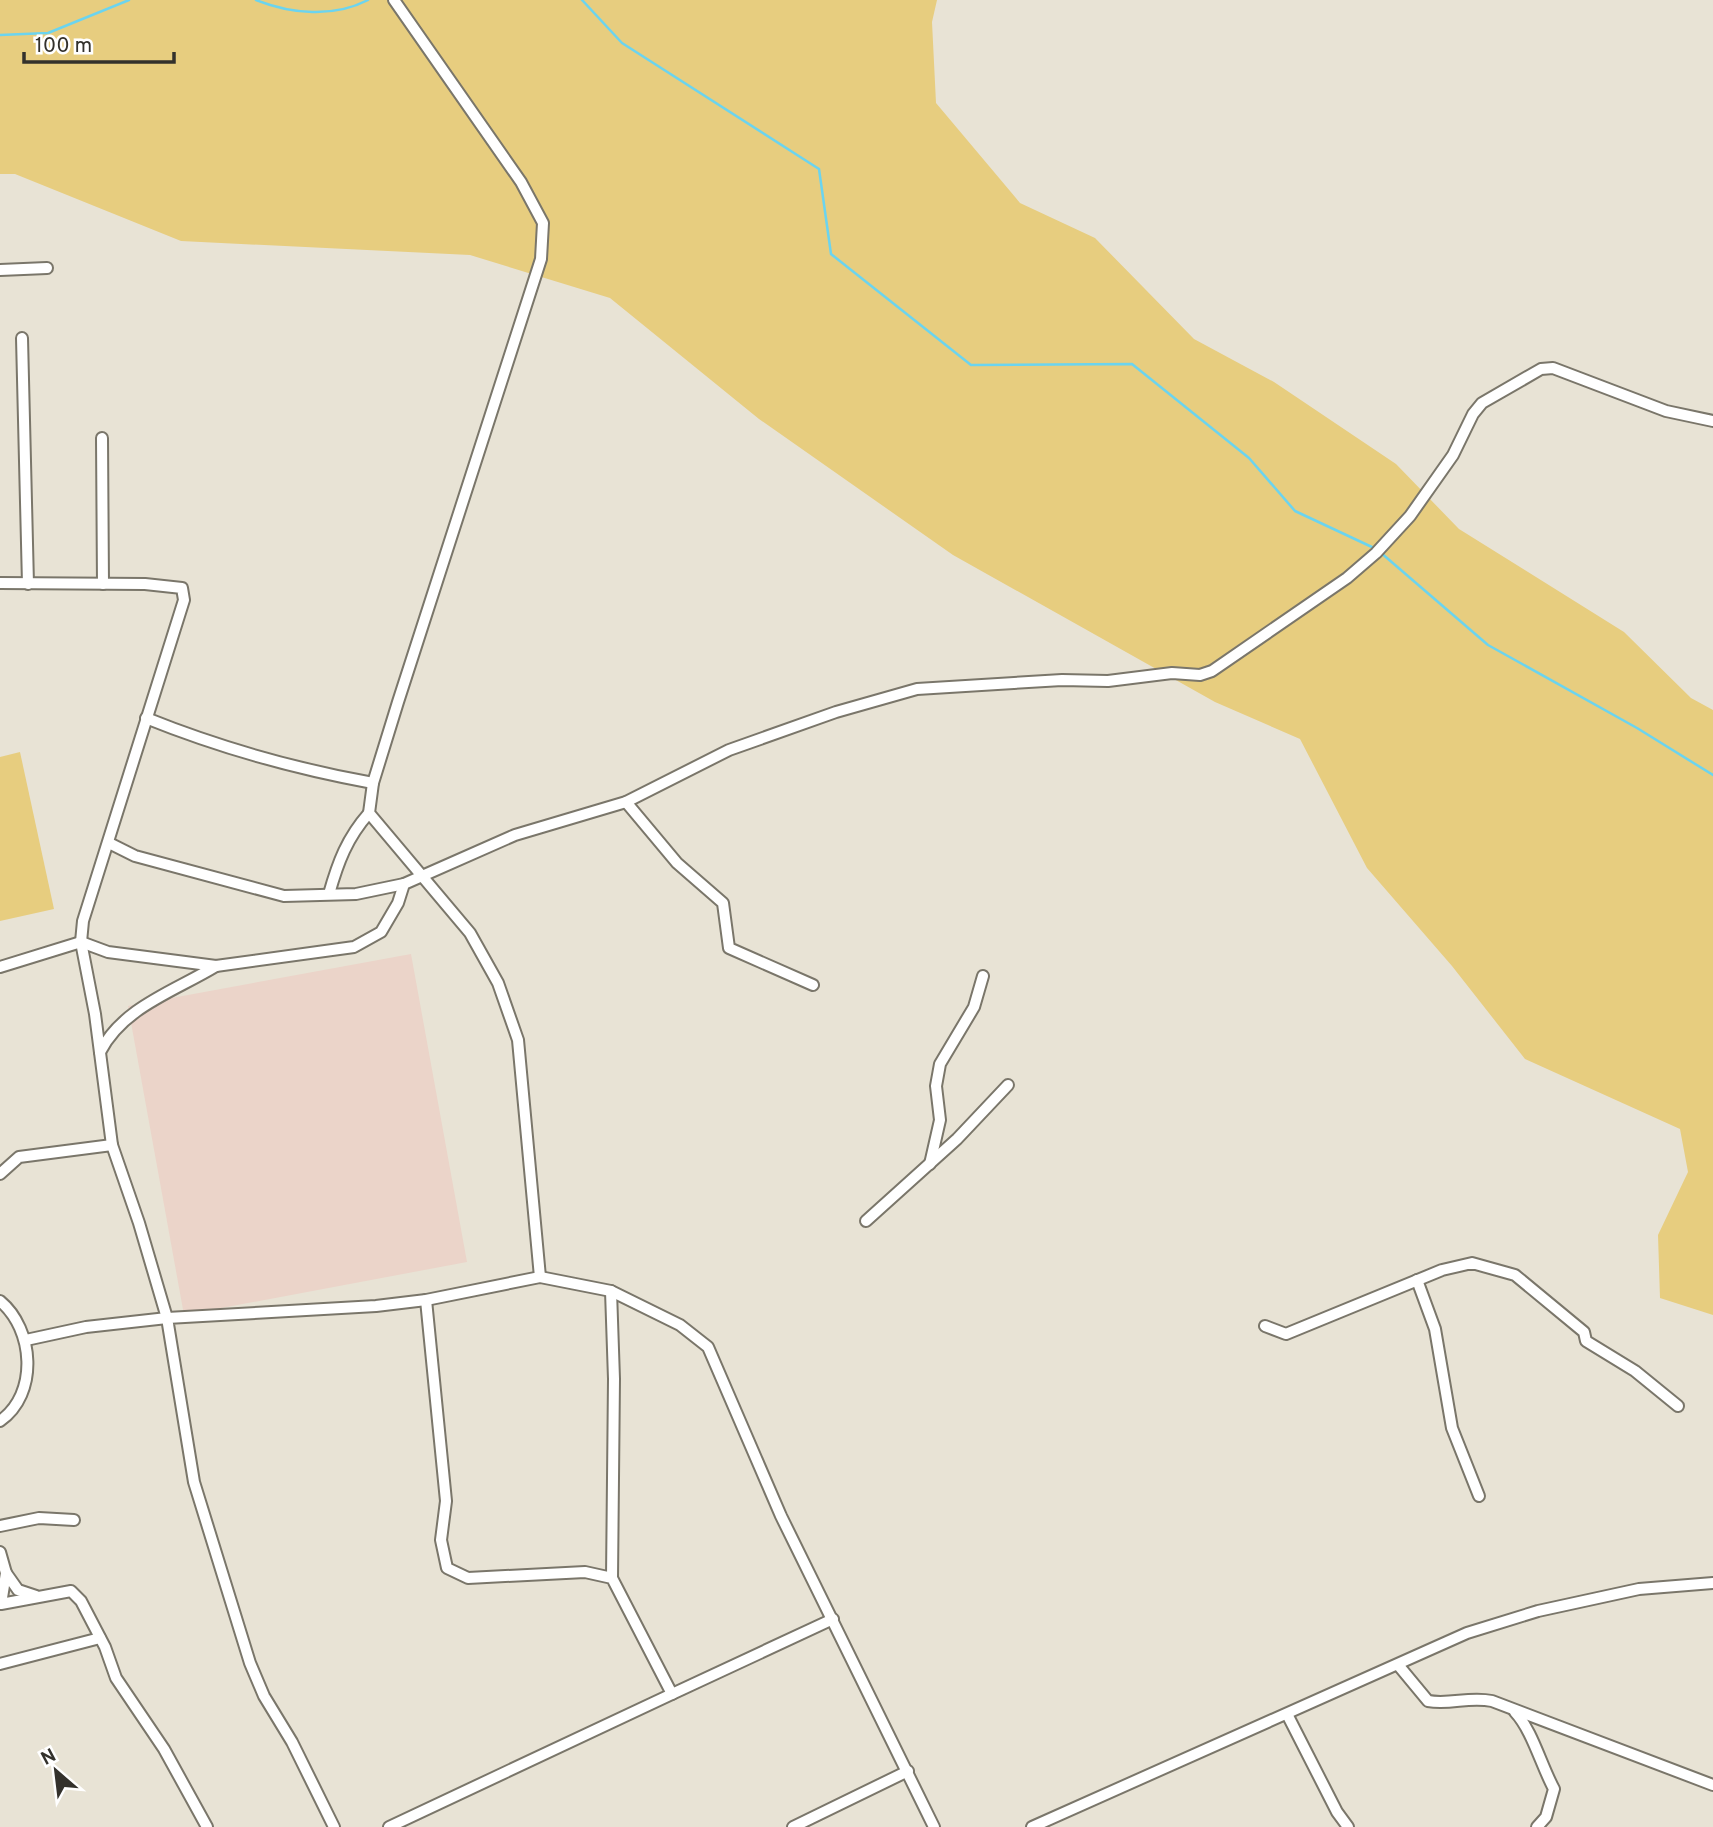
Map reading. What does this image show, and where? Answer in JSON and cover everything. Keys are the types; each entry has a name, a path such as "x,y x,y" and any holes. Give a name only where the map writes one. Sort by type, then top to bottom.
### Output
{"street":[{"path":"329,894 338,860 351,834 369,813 373,783 543,243 543,223 522,182 394,0"},
{"path":"0,270 47,268"},
{"path":"22,338 28,584"},
{"path":"109,843 135,856 285,896 356,894 404,884 514,835 626,802 729,750 836,712 917,689 1062,680 1108,681 1172,673 1200,675 1212,671 1347,578 1376,552 1410,516 1453,455 1473,414 1482,403 1541,369 1553,368 1666,411 1713,421"},
{"path":"102,438 103,584"},
{"path":"0,583 182,588 184,600 83,921 81,942 100,1052 112,1145 167,1318 194,1482 250,1663 264,1696 292,1742 334,1827"},
{"path":"146,718 191,736 326,775 373,783"},
{"path":"626,802 677,863 723,903 729,948 813,985"},
{"path":"369,813 419,876 470,933 498,983 518,1040 540,1277"},
{"path":"0,967 81,942 108,952 216,966 354,947 382,932 398,904 404,884"},
{"path":"100,1052 110,1032 136,1012 216,966"},
{"path":"930,1164 940,1120 936,1086 940,1064 974,1007 983,976"},
{"path":"866,1221 930,1164 1008,1085"},
{"path":"0,1174 19,1157 112,1145"},
{"path":"1265,1326 1286,1334 1417,1280 1472,1263 1515,1275 1584,1332 1586,1341 1635,1371 1678,1406"},
{"path":"26,1340 113,1323 294,1312 426,1300 540,1277 611,1291 680,1325 708,1346 781,1516 934,1827"},
{"path":"1417,1280 1435,1329 1452,1428 1479,1496"},
{"path":"611,1291 614,1379 612,1578 672,1694"},
{"path":"426,1300 446,1501 441,1540 447,1568 468,1578 585,1572 612,1578"},
{"path":"0,1301 21,1327 26,1340 28,1367 20,1394 0,1420"},
{"path":"0,1526 38,1518 74,1520"},
{"path":"0,1552 6,1573 18,1590 38,1597"},
{"path":"6,1573 1,1604 71,1591 81,1601 116,1678 164,1749 207,1827"},
{"path":"1032,1827 1288,1716 1467,1633 1538,1611 1639,1589 1713,1583"},
{"path":"389,1827 833,1619"},
{"path":"0,1664 100,1638"},
{"path":"1399,1665 1428,1702 1447,1703 1478,1698 1713,1785"},
{"path":"1514,1711 1524,1722 1538,1759 1554,1789 1546,1817 1537,1827"},
{"path":"1288,1716 1337,1812 1348,1827"},
{"path":"793,1827 908,1771"}],"shaded area":[{"path":"0,0 937,0 932,22 936,103 1020,203 1095,238 1194,339 1274,382 1396,464 1459,529 1624,632 1691,698 1713,710 1713,1315 1660,1298 1658,1235 1688,1172 1680,1129 1525,1059 1452,966 1367,868 1300,739 1215,702 953,555 759,419 610,298 470,255 181,241 15,174 0,174"},
{"path":"20,752 54,909 0,921 0,757"},
{"path":"411,954 467,1262 184,1315 128,1006"}],"waterway":[{"path":"0,35 48,33 129,0"},
{"path":"256,0 269,5 312,12 341,10 368,0"},
{"path":"582,0 622,43 819,169 831,254 971,365 1132,364 1249,458 1295,511 1374,548"},
{"path":"1380,552 1488,645 1637,728 1713,775"}]}
